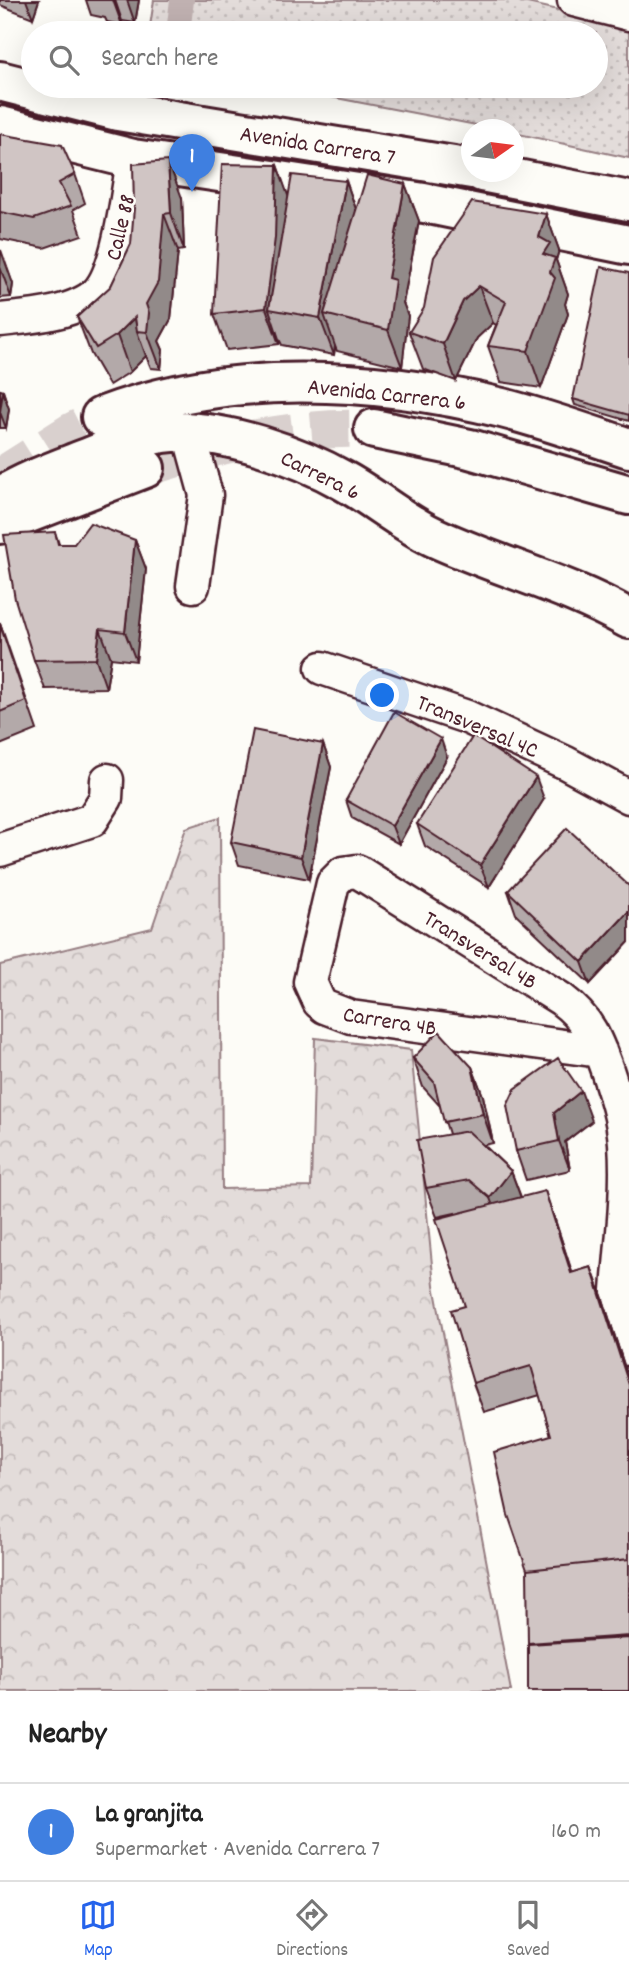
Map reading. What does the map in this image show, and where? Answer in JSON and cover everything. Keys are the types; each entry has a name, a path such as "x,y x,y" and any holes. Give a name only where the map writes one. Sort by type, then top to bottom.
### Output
{"main road":[{"name":"Avenida Carrera 7","path":"114,98 461,167"},
{"name":"Avenida Carrera 7","path":"0,126 133,159 424,203 629,245"},
{"path":"524,180 629,201"},
{"name":"Avenida Carrera 6","path":"101,417 138,402 209,388 309,383 358,385 500,407 629,448"},
{"name":"Avenida Carrera 6","path":"374,429 470,449 629,495"},
{"name":"Carrera 6","path":"0,497 34,479 137,439 173,432 250,444 296,458 347,482 408,523 433,536 485,559 585,596 629,620"},
{"path":"0,524 145,468"}],"street":[{"path":"574,0 629,14"},
{"name":"Calle 88","path":"0,320 50,314 97,293 118,250 133,159"},
{"path":"189,433 206,495 193,586"},
{"name":"Transversal 4C","path":"322,668 467,717 566,763 629,797"},
{"path":"0,850 92,820 106,798 107,780"},
{"name":"Transversal 4B","path":"343,873 358,871 579,1013 623,1099 626,1174 617,1305 619,1324 629,1349"},
{"name":"Carrera 4B","path":"343,873 333,883 310,982 318,1002 325,1007 351,1017 600,1051"}],"green space":[{"path":"154,0 514,0 607,21 151,21"},
{"path":"608,21 629,26 629,158 524,135 524,119 461,119 461,122 336,98 608,98"},
{"path":"220,817 222,1189 311,1187 315,1038 411,1050 434,1285 511,1691 0,1691 0,965 152,928 186,828"}],"building":[{"path":"0,134 62,145 75,174 59,183 71,206 34,219 0,212"},
{"path":"168,161 171,213 164,214 158,282 146,304 149,313 147,332 137,331 135,317 117,335 96,348 77,317 111,286 131,244 133,164"},
{"path":"222,164 277,165 275,238 266,308 214,314"},
{"path":"292,175 346,181 320,318 269,309"},
{"path":"367,175 405,184 388,278 395,280 388,330 324,314"},
{"path":"472,202 546,214 539,237 550,243 543,254 555,258 550,272 555,278 528,351 488,346 506,302 479,286 463,301 443,344 409,332 424,308 434,257"},
{"path":"601,267 629,273 629,415 573,399"},
{"path":"90,523 135,540 125,632 100,629 96,659 34,660 15,599 4,535 55,532 58,544 74,544"},
{"path":"0,625 26,701 0,712"},
{"path":"394,712 441,739 392,826 346,800"},
{"path":"253,730 323,744 301,857 231,842"},
{"path":"473,736 536,777 480,865 417,824"},
{"path":"567,828 629,886 629,911 582,962 508,891"},
{"path":"439,1031 472,1067 483,1114 444,1122 434,1082 413,1058"},
{"path":"558,1058 581,1091 554,1113 559,1141 516,1151 507,1106 515,1089"},
{"path":"468,1131 511,1171 490,1198 469,1180 426,1188 417,1140"},
{"path":"545,1191 571,1273 591,1267 629,1385 629,1559 527,1570 508,1515 494,1452 551,1435 531,1366 473,1383 451,1310 465,1306 436,1219"},
{"path":"629,1559 629,1636 528,1643 527,1570"},
{"path":"629,1638 629,1691 528,1691 528,1644"}],"waterway":[{"path":"179,21 182,0"}],"tunnel":[{"path":"0,477 71,432 101,417"},
{"path":"145,468 230,444 286,433 374,429"}],"place":[{"name":"La granjita","path":"192,192"}]}
